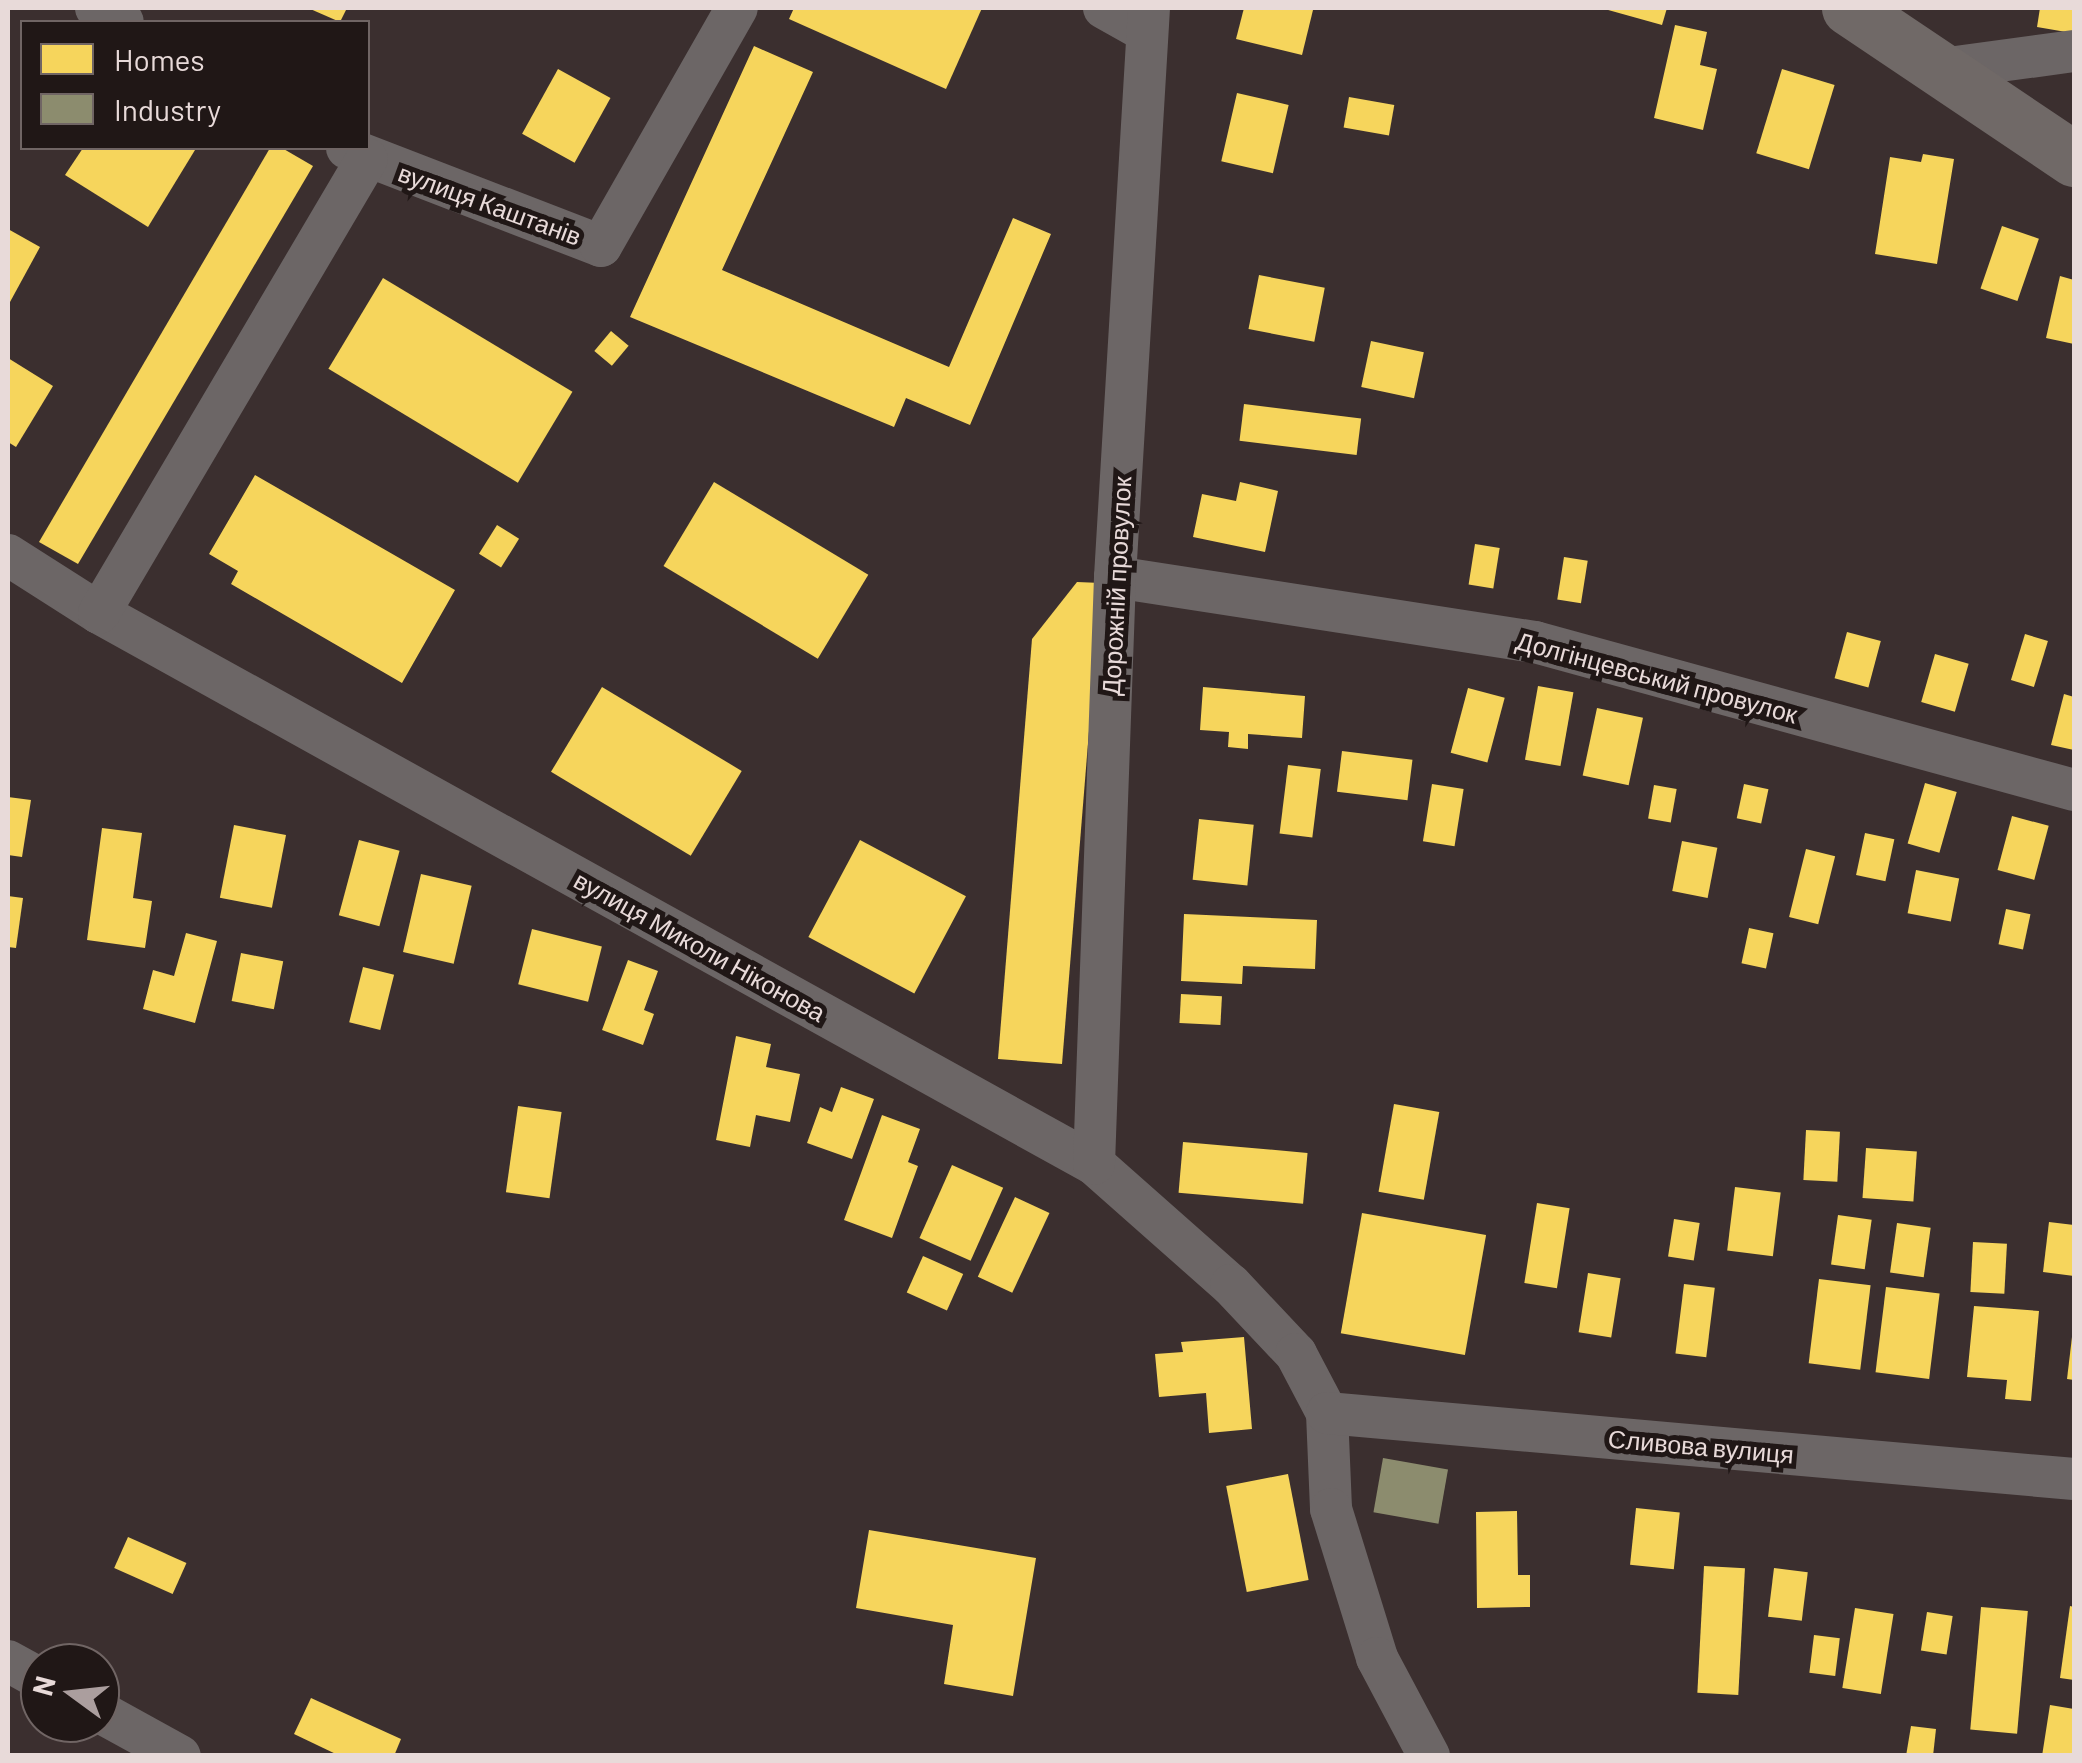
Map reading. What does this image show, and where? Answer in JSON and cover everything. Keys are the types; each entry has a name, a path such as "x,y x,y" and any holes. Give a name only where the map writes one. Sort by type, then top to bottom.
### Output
{"street":[{"path":"96,8 119,20"},
{"name":"вулиця Каштанів","path":"357,153 601,246 737,8"},
{"path":"1104,8 1148,20"},
{"path":"1849,8 2074,159"},
{"name":"Дорожній провулок","path":"1094,1164 1115,578 1148,20"},
{"path":"1941,69 2074,51"},
{"path":"99,612 357,153"},
{"name":"вулиця Миколи Ніконова","path":"8,556 99,612 1094,1164 1232,1285 1296,1354 1327,1413"},
{"name":"Долгінцевський провулок","path":"1115,578 1534,642 2074,790"},
{"path":"1327,1413 1331,1509 1377,1658 1430,1756"},
{"name":"Сливова вулиця","path":"1327,1413 2074,1479"},
{"path":"120,1723 179,1755"}],"building: Homes":[{"path":"308,8 347,8 341,20"},
{"path":"794,8 982,8 946,89 789,19"},
{"path":"1244,8 1313,10 1302,55 1236,39"},
{"path":"1601,8 1667,8 1662,25"},
{"path":"2040,8 2074,8 2072,33 2037,27"},
{"path":"1675,25 1707,32 1700,65 1717,69 1703,130 1654,118"},
{"path":"754,46 813,72 722,270 949,367 1013,218 1051,234 970,425 906,398 894,427 630,317"},
{"path":"558,69 610,98 575,163 522,134"},
{"path":"1782,69 1835,85 1809,169 1756,153"},
{"path":"1237,93 1289,105 1273,173 1221,161"},
{"path":"1349,97 1394,105 1389,136 1344,128"},
{"path":"82,150 195,150 148,227 65,175"},
{"path":"269,150 285,150 313,166 78,564 39,542"},
{"path":"1923,154 1954,159 1937,264 1875,254 1890,157 1921,162"},
{"path":"2002,226 2039,239 2017,301 1981,288"},
{"path":"8,229 40,247 10,302 8,300"},
{"path":"1259,275 1325,288 1314,342 1249,329"},
{"path":"2060,276 2074,280 2074,344 2046,338"},
{"path":"383,278 572,392 518,483 328,369"},
{"path":"611,331 629,346 612,366 594,351"},
{"path":"1371,341 1424,352 1414,398 1361,387"},
{"path":"8,358 53,386 16,447 8,442"},
{"path":"1244,404 1361,418 1357,455 1239,441"},
{"path":"255,475 455,590 402,683 231,584 238,571 209,554"},
{"path":"714,482 868,575 818,659 664,566"},
{"path":"1240,482 1278,491 1265,552 1193,537 1202,494 1236,501"},
{"path":"497,525 519,539 501,568 479,554"},
{"path":"1475,544 1500,548 1493,588 1469,584"},
{"path":"1564,557 1588,561 1581,603 1557,599"},
{"path":"1077,582 1101,583 1062,1064 998,1059 1032,639"},
{"path":"1847,632 1881,641 1868,687 1835,678"},
{"path":"2025,634 2048,641 2034,687 2011,680"},
{"path":"1935,654 1969,664 1955,712 1921,702"},
{"path":"1538,686 1573,692 1560,766 1525,760"},
{"path":"602,687 742,771 691,856 551,772"},
{"path":"1203,687 1305,696 1302,738 1248,734 1248,749 1228,747 1229,732 1200,730"},
{"path":"1468,688 1505,698 1487,763 1451,753"},
{"path":"2064,694 2074,697 2074,750 2051,745"},
{"path":"1597,708 1643,718 1629,785 1583,775"},
{"path":"1342,751 1412,760 1407,800 1337,792"},
{"path":"1288,765 1321,769 1312,838 1280,833"},
{"path":"1925,783 1957,792 1939,853 1908,844"},
{"path":"1432,784 1464,789 1455,846 1423,841"},
{"path":"1744,784 1768,789 1761,823 1737,818"},
{"path":"1654,785 1677,789 1671,822 1648,818"},
{"path":"8,797 31,800 22,857 8,855"},
{"path":"2012,816 2049,826 2034,880 1998,870"},
{"path":"1199,819 1254,825 1247,885 1193,880"},
{"path":"234,825 286,835 272,908 220,898"},
{"path":"102,828 142,833 133,898 152,901 145,948 87,940"},
{"path":"1865,833 1894,839 1885,881 1856,875"},
{"path":"359,840 400,851 379,926 339,915"},
{"path":"860,840 966,896 914,993 808,937"},
{"path":"1682,841 1717,848 1708,898 1672,891"},
{"path":"1806,849 1835,856 1818,924 1789,917"},
{"path":"1916,870 1959,878 1951,922 1908,913"},
{"path":"421,874 472,886 454,964 403,952"},
{"path":"8,896 23,898 16,948 8,947"},
{"path":"2006,909 2030,914 2023,949 1999,944"},
{"path":"1184,914 1317,920 1315,969 1243,966 1242,984 1181,981"},
{"path":"1749,928 1773,933 1766,968 1742,963"},
{"path":"532,929 602,946 588,1002 518,984"},
{"path":"186,933 217,941 195,1023 143,1009 153,970 174,976"},
{"path":"241,953 283,961 274,1009 232,1001"},
{"path":"628,960 658,971 644,1010 654,1014 643,1045 602,1030"},
{"path":"363,967 394,975 380,1030 349,1022"},
{"path":"1181,994 1222,996 1220,1025 1179,1023"},
{"path":"736,1036 771,1044 766,1067 800,1074 790,1122 756,1115 750,1147 716,1140"},
{"path":"841,1087 874,1099 852,1159 807,1143 820,1107 832,1112"},
{"path":"1394,1104 1439,1112 1424,1200 1379,1192"},
{"path":"518,1106 562,1112 549,1198 506,1192"},
{"path":"882,1115 920,1129 908,1162 918,1166 892,1238 844,1220"},
{"path":"1806,1130 1840,1132 1837,1182 1803,1180"},
{"path":"1183,1142 1308,1153 1303,1204 1179,1193"},
{"path":"1866,1148 1917,1152 1913,1201 1863,1198"},
{"path":"952,1165 1003,1188 971,1261 919,1238"},
{"path":"1735,1187 1781,1193 1773,1256 1727,1251"},
{"path":"1015,1197 1049,1213 1012,1293 978,1277"},
{"path":"1537,1203 1570,1208 1557,1288 1524,1283"},
{"path":"1362,1213 1486,1235 1465,1355 1341,1333"},
{"path":"1838,1215 1872,1220 1865,1269 1831,1265"},
{"path":"1674,1219 1700,1223 1694,1261 1668,1257"},
{"path":"2049,1222 2074,1225 2074,1276 2043,1272"},
{"path":"1897,1223 1931,1228 1924,1277 1890,1273"},
{"path":"1973,1242 2007,1244 2004,1294 1970,1292"},
{"path":"923,1256 963,1274 947,1310 907,1293"},
{"path":"1588,1273 1621,1278 1611,1337 1579,1332"},
{"path":"1819,1279 1871,1285 1860,1370 1809,1363"},
{"path":"1684,1284 1715,1288 1706,1357 1675,1353"},
{"path":"1886,1287 1940,1294 1929,1379 1876,1372"},
{"path":"1974,1306 2039,1311 2031,1401 2005,1399 2007,1380 1967,1377"},
{"path":"1244,1337 1252,1429 1209,1433 1206,1393 1159,1397 1155,1354 1183,1352 1181,1342"},
{"path":"2074,1337 2074,1380 2067,1379"},
{"path":"1288,1474 1309,1580 1247,1592 1226,1486"},
{"path":"1636,1508 1680,1513 1674,1569 1630,1565"},
{"path":"1517,1511 1518,1575 1530,1575 1530,1607 1477,1608 1476,1512"},
{"path":"869,1530 1036,1558 1013,1696 944,1684 953,1625 856,1608"},
{"path":"128,1537 186,1563 173,1594 114,1568"},
{"path":"1704,1566 1745,1568 1738,1695 1697,1693"},
{"path":"1774,1568 1808,1572 1802,1621 1768,1617"},
{"path":"2070,1606 2074,1607 2074,1680 2060,1678"},
{"path":"1981,1607 2028,1611 2017,1734 1970,1730"},
{"path":"1855,1608 1894,1614 1881,1694 1842,1688"},
{"path":"1927,1612 1953,1616 1947,1655 1921,1651"},
{"path":"1814,1635 1840,1638 1835,1676 1809,1673"},
{"path":"311,1698 401,1739 394,1756 340,1756 294,1734"},
{"path":"2050,1705 2074,1709 2074,1756 2042,1756"},
{"path":"1911,1726 1936,1729 1933,1756 1906,1756"}],"building: Industry":[{"path":"1383,1458 1448,1469 1438,1524 1373,1512"}]}
